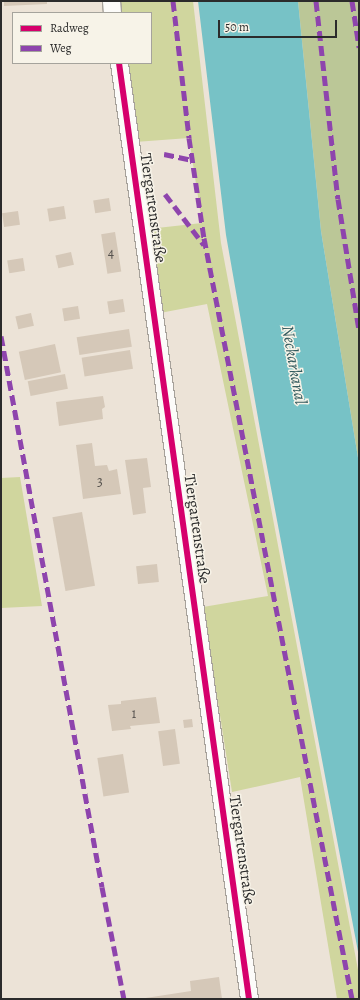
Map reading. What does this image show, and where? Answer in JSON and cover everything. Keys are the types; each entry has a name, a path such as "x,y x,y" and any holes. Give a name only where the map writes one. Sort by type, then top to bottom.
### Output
{"lane":[{"path":"111,1 112,12"},
{"name":"Tiergartenstraße","path":"119,64 249,999"}],"green space":[{"path":"118,1 193,1 221,243 359,975 359,999 337,999 300,777 232,792 203,607 268,596 207,304 160,313 148,229 202,223 189,138 135,142 126,64 152,64 152,12 119,12"},
{"path":"298,1 359,1 359,464 321,231"},
{"path":"20,477 42,606 1,608 1,478"}],"water":[{"name":"Neckarkanal","path":"198,1 298,1 321,231 359,464 359,957 261,435 226,235"}],"building":[{"path":"4,1 47,1 47,4 4,6"},
{"path":"109,198 111,211 95,213 93,201"},
{"path":"64,206 66,219 49,221 47,209"},
{"path":"18,211 20,225 4,227 2,213"},
{"path":"115,232 121,272 107,274 101,234"},
{"path":"71,252 74,265 58,268 55,256"},
{"path":"23,258 25,271 9,273 7,261"},
{"path":"123,299 125,312 109,314 107,302"},
{"path":"78,306 80,319 64,321 62,309"},
{"path":"31,313 34,326 18,329 15,317"},
{"path":"129,329 132,347 79,355 77,337"},
{"path":"55,344 61,372 25,380 19,352"},
{"path":"130,350 133,369 85,376 82,358"},
{"path":"65,374 68,389 31,396 28,381"},
{"path":"103,396 105,407 102,409 103,419 59,426 56,402"},
{"path":"92,443 95,466 107,465 109,471 117,469 121,494 83,499 76,445"},
{"path":"147,458 151,487 143,488 146,513 133,515 125,460"},
{"path":"82,512 95,586 65,591 52,517"},
{"path":"157,564 159,582 138,584 136,566"},
{"path":"156,697 160,723 130,726 131,729 112,731 108,705 121,704 121,701"},
{"path":"192,719 193,727 184,728 183,720"},
{"path":"175,729 180,764 163,766 158,731"},
{"path":"123,754 129,793 103,797 97,758"},
{"path":"219,977 222,999 139,999 191,991 190,981"}],"marked path":[{"path":"173,1 189,138 204,238 352,999"},
{"path":"316,1 338,199 359,330"},
{"path":"352,1 359,47"},
{"path":"164,154 192,160"},
{"path":"165,194 204,245"},
{"path":"1,336 102,887 124,999"}],"cycle path":[{"path":"119,64 249,999"}]}
